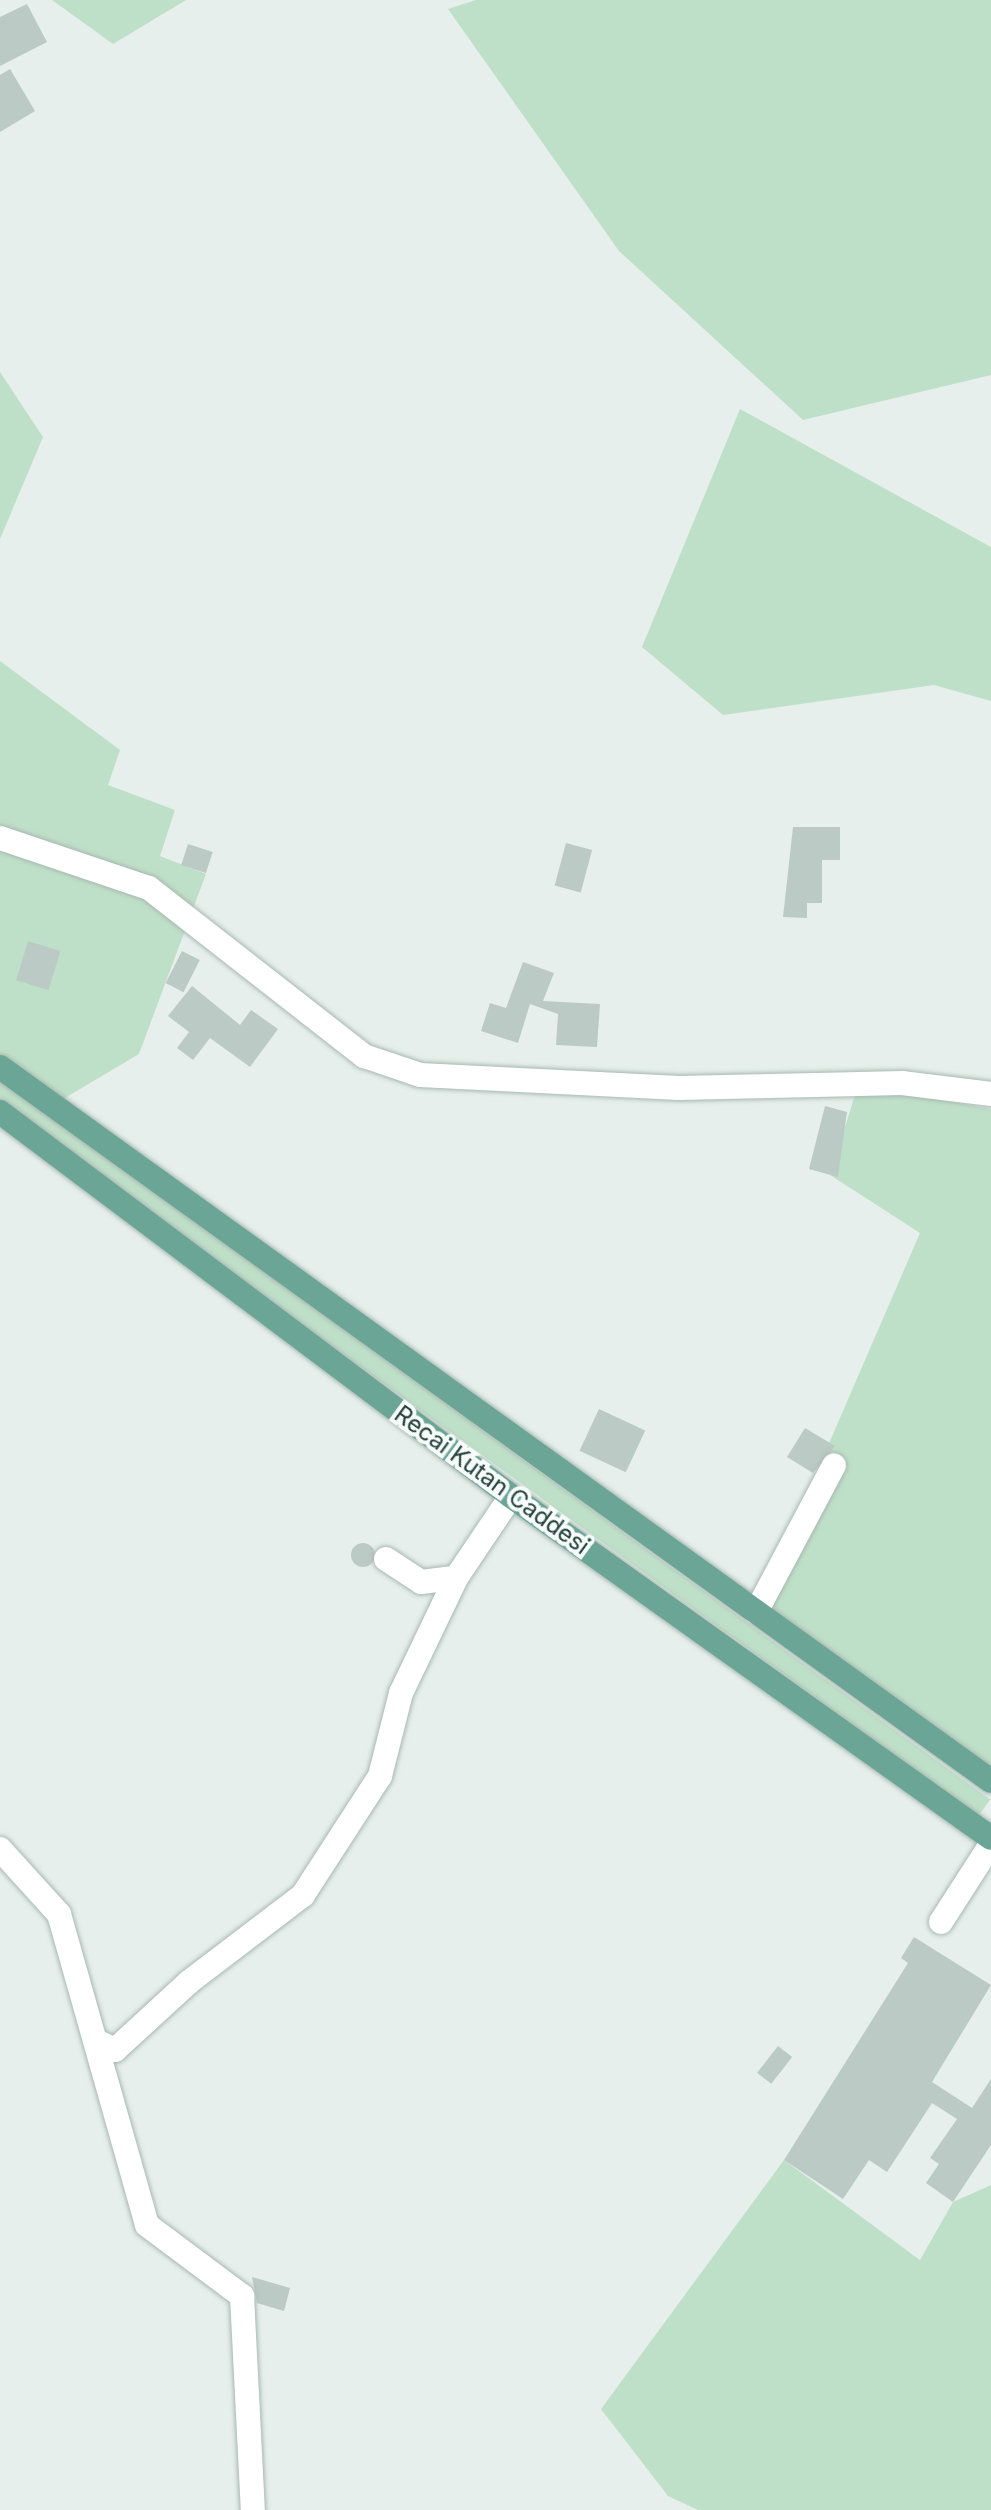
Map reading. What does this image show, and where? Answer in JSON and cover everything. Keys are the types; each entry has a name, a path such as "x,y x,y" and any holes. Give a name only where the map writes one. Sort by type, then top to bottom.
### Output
{"main road":[{"name":"Recai Kutan Caddesi","path":"0,1067 991,1781"},
{"name":"Recai Kutan Caddesi","path":"0,1112 511,1496 991,1838"}],"street":[{"path":"0,838 149,888 364,1056 420,1075 679,1088 902,1083 991,1094"},
{"path":"756,1612 834,1465"},
{"path":"98,2042 115,2050 303,1895 380,1776 401,1693 456,1578 511,1496"},
{"path":"386,1559 421,1582 456,1578"},
{"path":"941,1922 991,1844"},
{"path":"0,1849 59,1914 98,2042 147,2225 242,2296 253,2510"}],"green space":[{"path":"52,0 186,0 113,44"},
{"path":"476,0 991,0 991,375 803,420 619,251 448,9"},
{"path":"0,372 43,437 0,539"},
{"path":"740,409 991,547 991,701 934,685 723,715 642,647"},
{"path":"0,661 120,750 108,785 175,810 160,856 206,874 139,1054 53,1105 0,1068"},
{"path":"0,1080 990,1799 978,1816 0,1105"},
{"path":"858,1085 991,1109 991,1781 756,1612 920,1233 830,1175"},
{"path":"784,2160 920,2260 953,2202 991,2185 991,2510 698,2510 668,2496 601,2409"}],"building":[{"path":"27,4 47,42 0,66 0,17"},
{"path":"10,69 35,111 0,132 0,75"},
{"path":"793,827 840,827 840,860 822,860 822,903 807,903 807,918 783,917"},
{"path":"566,843 592,850 581,892 555,886"},
{"path":"188,844 213,852 206,873 181,865"},
{"path":"28,941 61,951 49,990 16,980"},
{"path":"182,951 200,960 183,992 166,983"},
{"path":"523,962 554,973 543,1001 600,1004 597,1047 556,1045 558,1014 530,1004 518,1043 481,1031 490,1003 506,1008"},
{"path":"192,986 240,1025 251,1010 278,1029 250,1067 210,1038 193,1060 177,1048 189,1032 168,1016"},
{"path":"825,1106 847,1112 838,1177 809,1169"},
{"path":"599,1409 645,1431 626,1472 580,1451"},
{"path":"805,1428 835,1446 813,1473 787,1457"},
{"path":"358,1543 368,1543 375,1550 375,1560 368,1567 358,1567 351,1560 351,1550"},
{"path":"914,1937 991,1985 932,2082 972,2108 991,2079 991,2145 953,2202 926,2183 939,2164 930,2158 957,2119 932,2103 887,2172 869,2160 843,2199 784,2160 908,1963 901,1958"},
{"path":"778,2046 792,2057 771,2084 757,2073"},
{"path":"252,2277 290,2288 284,2311 257,2303"}]}
